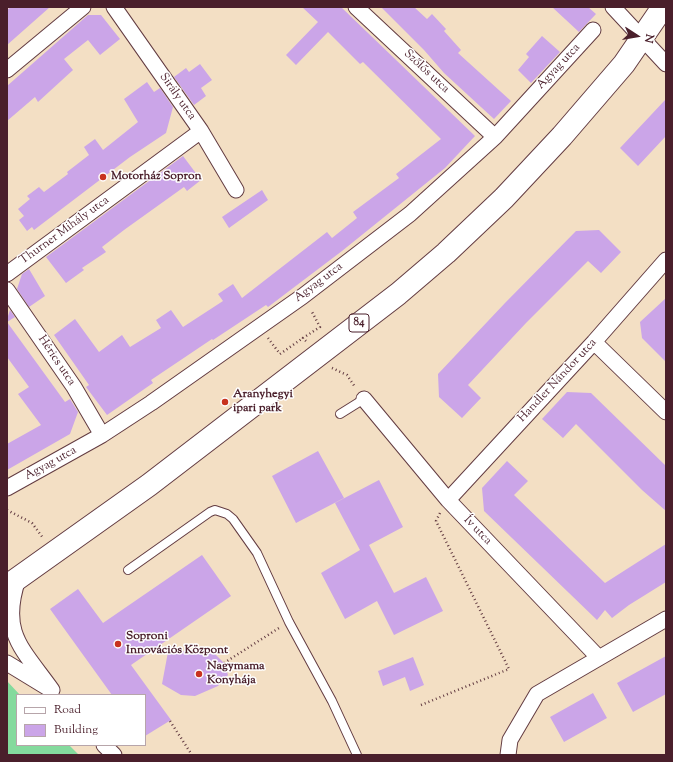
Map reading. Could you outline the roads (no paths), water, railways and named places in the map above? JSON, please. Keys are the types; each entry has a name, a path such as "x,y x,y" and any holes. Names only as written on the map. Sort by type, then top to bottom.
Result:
{"main road":[{"name":"84","path":"12,582 149,485 398,294 446,253 504,198 562,136 624,64 663,7"}],"street":[{"path":"7,70 83,7"},
{"name":"Sirály utca","path":"114,7 201,131 236,190"},
{"name":"Szőlős utca","path":"356,7 495,137"},
{"path":"612,7 666,64"},
{"name":"Agyag utca","path":"7,488 102,435 303,296 410,214 495,137 593,30"},
{"name":"Thurner Mihály utca","path":"7,274 201,131"},
{"name":"Handler Nándor utca","path":"448,500 594,342 666,260"},
{"name":"Hérics utca","path":"7,290 74,387 102,435"},
{"path":"594,342 666,412"},
{"name":"Ív utca","path":"364,399 448,500 598,657"},
{"path":"12,582 12,630 19,645 54,693"},
{"path":"508,755 510,740 537,694 598,657 666,619"},
{"path":"7,640 54,693"},
{"path":"7,663 54,693"},
{"path":"105,746 114,755"}],"lane":[{"path":"340,414 364,399"},
{"path":"128,570 215,510 227,514 233,519 257,553 289,622 332,701 357,755"}],"place":[{"name":"Motorház Sopron","path":"103,177"},
{"name":"Aranyhegyi ipari park","path":"225,402"},
{"name":"Soproni Innovációs Központ","path":"118,644"},
{"name":"Nagymama Konyhája","path":"199,674"}]}
